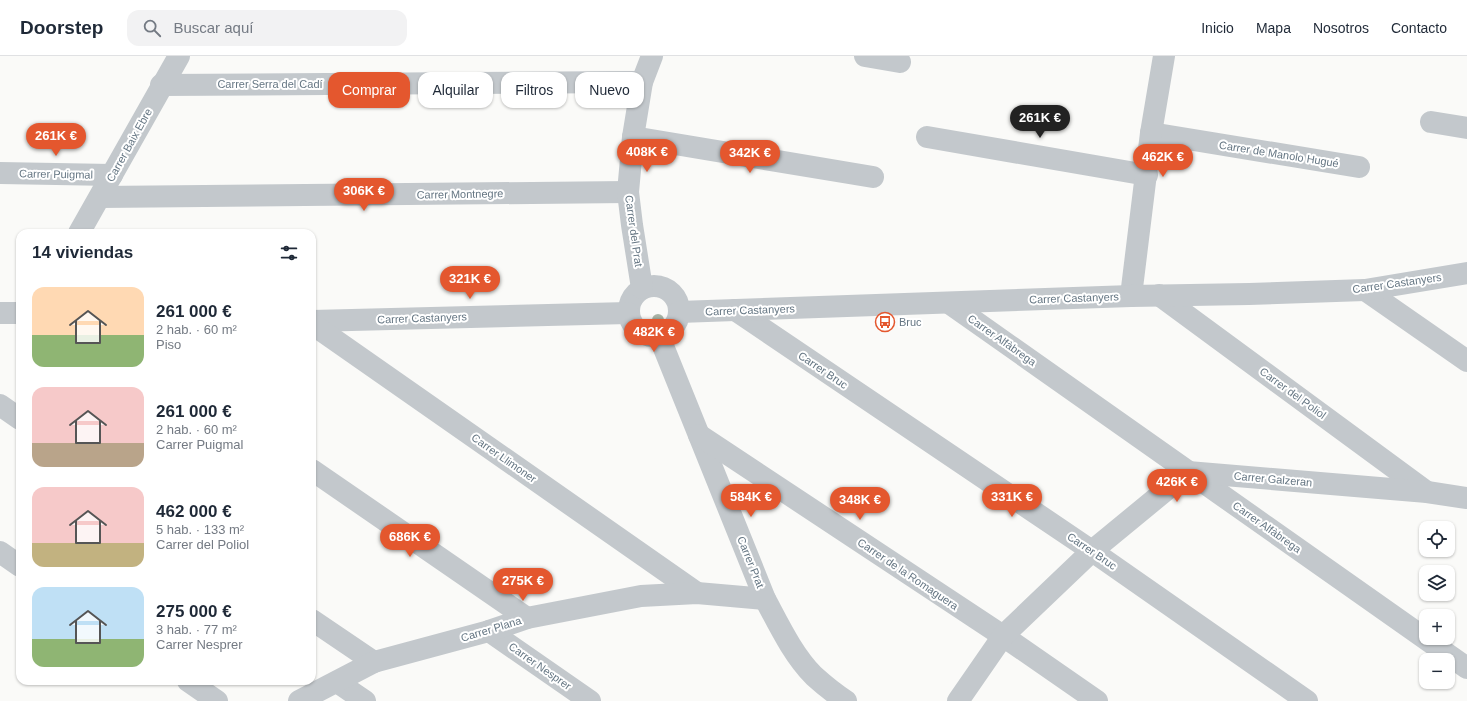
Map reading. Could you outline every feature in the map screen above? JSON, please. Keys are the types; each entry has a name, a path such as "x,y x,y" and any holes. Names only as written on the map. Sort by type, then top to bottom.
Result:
{"street":[{"name":"Carrer Baix Ebre","path":"81,229 161,85 179,56"},
{"name":"Carrer del Prat","path":"644,77 652,56"},
{"path":"865,56 900,62"},
{"path":"1131,296 1151,133 1164,56"},
{"name":"Carrer Serra del Cadí","path":"161,85 575,82"},
{"name":"Carrer del Prat","path":"637,108 632,137 628,192 642,288"},
{"path":"1431,122 1467,128"},
{"name":"Carrer de Manolo Hugué","path":"1151,133 1359,167"},
{"path":"632,137 873,176"},
{"path":"927,137 1146,175"},
{"name":"Carrer Puigmal","path":"0,173 112,175"},
{"name":"Carrer Montnegre","path":"100,197 628,192"},
{"name":"Carrer Castanyers","path":"679,312 1159,295 1365,290 1467,273"},
{"path":"650,286 659,286 674,296 678,304 679,312 674,327 667,333 650,337 642,334 634,328 628,313 632,298 635,294 642,288 650,286"},
{"path":"1365,290 1467,361"},
{"name":"Carrer del Poliol","path":"1159,295 1427,492"},
{"name":"Carrer Alfàbrega","path":"949,303 1467,668"},
{"name":"Carrer Bruc","path":"735,310 1092,551 1307,701"},
{"path":"0,313 16,313"},
{"name":"Carrer Castanyers","path":"316,323 628,313"},
{"name":"Carrer Llimoner","path":"316,326 697,593"},
{"name":"Carrer Prat","path":"659,336 765,599 784,634 801,660 814,676 846,701"},
{"path":"0,405 16,416"},
{"name":"Carrer de la Romaguera","path":"699,435 1003,636 1097,701"},
{"path":"958,701 1003,636 1092,551 1188,472"},
{"name":"Carrer Galzeran","path":"1188,472 1427,492 1467,498"},
{"path":"316,473 528,618"},
{"path":"0,552 16,563"},
{"name":"Carrer Plana","path":"299,701 374,662 489,631 528,618 641,596 697,593 765,599"},
{"path":"316,623 374,662"},
{"name":"Carrer Nesprer","path":"489,631 590,701"},
{"path":"337,682 365,701"},
{"path":"194,685 217,701"}],"place":[{"name":"Bruc","path":"885,322"}]}
